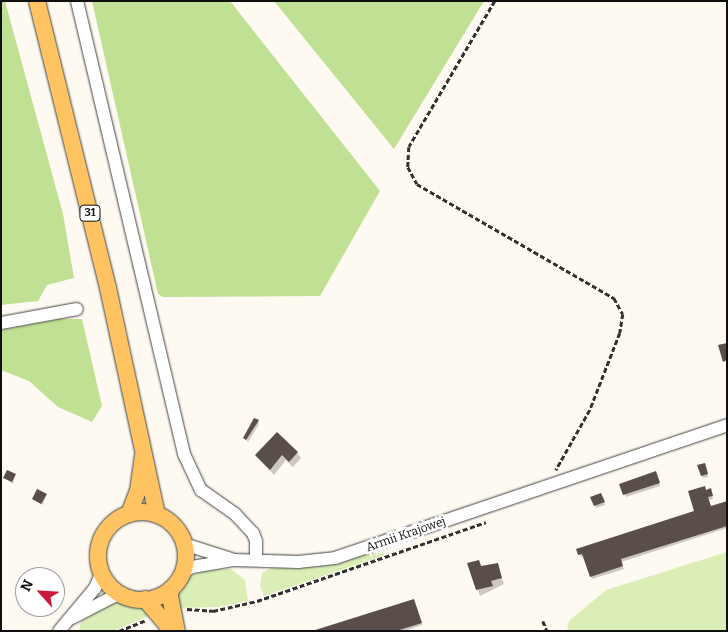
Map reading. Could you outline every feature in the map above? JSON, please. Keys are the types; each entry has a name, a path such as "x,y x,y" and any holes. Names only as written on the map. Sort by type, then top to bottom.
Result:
{"main road":[{"name":"31","path":"37,1 124,358 143,456 151,476 157,515"},
{"name":"31","path":"129,514 138,491 143,456"},
{"path":"171,589 145,599 120,594 102,572 99,551 103,537 111,525 129,514 157,515 174,526 184,544 183,572 171,589 170,596 177,631"},
{"path":"145,599 172,631"}],"street":[{"path":"77,1 184,454 201,490 235,514 253,532 256,541 256,560"},
{"path":"1,324 77,309"},
{"name":"Armii Krajowej","path":"183,572 192,567 234,560 298,562 335,558 727,424"},
{"name":"Armii Krajowej","path":"184,544 234,560"},
{"path":"59,631 72,618 95,588 102,572"},
{"path":"72,618 120,594"}],"path":[{"path":"494,1 409,147 408,167 417,184 614,298 624,314 620,332 590,410 557,465 553,484"},
{"path":"544,621 547,631"}],"green space":[{"path":"1,1 5,1 63,214 74,278 47,285 38,301 1,305"},
{"path":"92,1 230,1 380,191 320,296 163,297 158,294"},
{"path":"274,1 484,1 394,149"},
{"path":"59,319 82,319 102,406 92,422 58,407 29,381 1,370 1,330"},
{"path":"380,549 385,555 264,596 260,586 262,573 271,568 325,566"},
{"path":"727,552 727,631 567,631 569,621 606,590"},
{"path":"231,569 245,580 248,601 218,607 177,608 178,593 190,576 205,570"},
{"path":"111,602 138,605 153,614 113,631 79,631 81,622"}],"building":[{"path":"727,343 727,360 723,362 718,345"},
{"path":"254,418 259,420 246,440 243,438"},
{"path":"277,432 298,452 289,462 282,455 270,470 255,455"},
{"path":"705,463 708,474 701,476 697,465"},
{"path":"7,470 16,474 12,482 3,478"},
{"path":"656,471 660,483 623,495 619,484"},
{"path":"705,486 706,490 711,488 713,496 708,497 711,506 727,501 727,526 621,559 623,566 590,577 582,554 578,555 576,549 694,511 688,491"},
{"path":"37,489 47,494 41,504 32,499"},
{"path":"601,493 605,502 594,506 590,497"},
{"path":"479,560 481,566 498,563 502,578 491,581 493,586 476,590 467,563"},
{"path":"414,599 422,623 396,631 312,631"}]}
